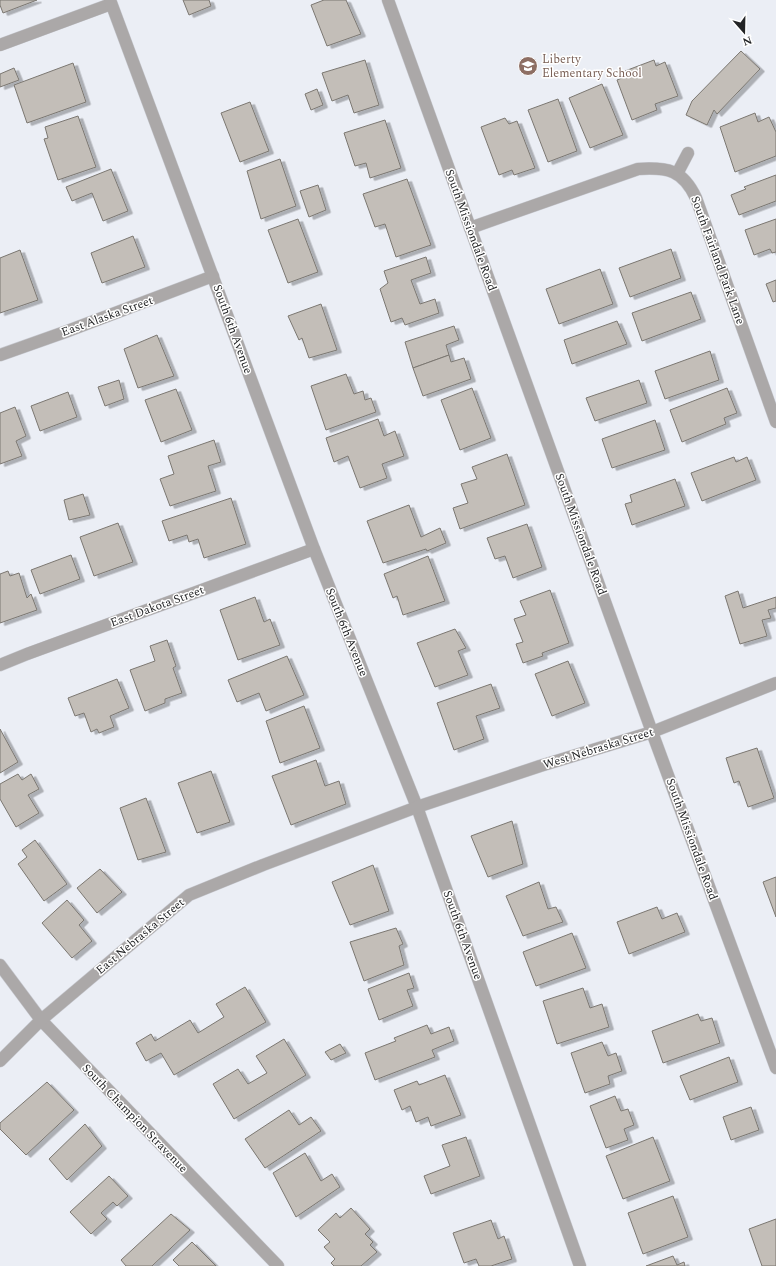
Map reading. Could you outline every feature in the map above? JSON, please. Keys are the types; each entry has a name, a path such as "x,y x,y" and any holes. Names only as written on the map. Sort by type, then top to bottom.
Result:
{"street":[{"name":"South Missiondale Road","path":"388,0 652,732 776,1068"},
{"path":"0,45 111,2"},
{"name":"South 6th Avenue","path":"111,2 314,548 417,807 580,1266"},
{"path":"677,174 688,153"},
{"name":"South Fairland Park Lane","path":"470,228 638,169 653,168 670,171 677,174 691,187 696,198 776,422"},
{"name":"East Alaska Street","path":"0,355 213,276"},
{"name":"East Dakota Street","path":"0,665 314,548"},
{"name":"West Nebraska Street","path":"417,807 540,766 652,732 776,683"},
{"name":"East Nebraska Street","path":"0,1061 41,1020 189,895 263,865 417,807"},
{"name":"South Champion Stravenue","path":"0,965 41,1020 278,1266"}],"building":[{"path":"0,0 37,0 3,13"},
{"path":"183,0 209,0 211,6 189,15"},
{"path":"324,0 346,0 361,34 327,46 311,5"},
{"path":"741,51 760,69 717,114 714,110 707,125 686,115 692,101"},
{"path":"365,60 379,105 354,113 348,95 332,101 322,73"},
{"path":"654,60 656,66 665,62 678,96 655,104 657,110 632,120 617,80 627,76 625,71"},
{"path":"73,63 86,102 27,123 14,85"},
{"path":"14,68 19,80 0,87 0,74"},
{"path":"602,84 623,135 590,148 569,98"},
{"path":"317,89 323,105 311,110 305,94"},
{"path":"558,99 577,151 548,162 528,110"},
{"path":"250,102 269,151 240,162 221,113"},
{"path":"755,113 758,122 769,117 776,132 776,156 735,172 720,127"},
{"path":"78,116 96,167 58,180 44,139 48,138 45,127"},
{"path":"505,118 509,124 517,121 535,168 514,175 512,170 499,175 481,127"},
{"path":"385,120 401,168 370,178 366,163 355,166 344,133"},
{"path":"280,159 296,206 261,219 247,171"},
{"path":"111,169 128,211 103,221 92,193 72,201 66,187"},
{"path":"776,175 776,201 739,215 731,195 746,189 744,187"},
{"path":"407,179 431,245 396,257 385,224 375,227 363,194"},
{"path":"318,185 326,210 309,217 300,191"},
{"path":"298,219 318,272 288,283 268,230"},
{"path":"776,219 776,252 772,253 770,249 754,255 745,230"},
{"path":"133,236 145,267 102,283 91,253"},
{"path":"671,249 681,278 630,297 619,268"},
{"path":"20,250 38,300 0,313 0,258"},
{"path":"426,257 431,273 411,280 420,304 435,299 439,313 405,325 402,318 391,322 380,289 388,283 384,271"},
{"path":"600,269 613,304 559,324 546,289"},
{"path":"776,280 776,301 773,302 766,284"},
{"path":"691,292 701,319 642,341 632,313"},
{"path":"321,304 337,350 309,358 302,338 299,340 288,316"},
{"path":"617,321 627,344 572,364 564,340"},
{"path":"454,326 459,340 446,345 449,355 413,368 405,342"},
{"path":"157,335 174,376 138,388 124,349"},
{"path":"710,351 719,380 665,399 655,371"},
{"path":"449,355 451,362 464,358 471,379 423,396 413,368"},
{"path":"346,374 354,394 363,391 365,400 371,398 376,412 326,430 311,386"},
{"path":"119,380 124,399 105,406 98,387"},
{"path":"639,380 647,403 595,421 586,398"},
{"path":"472,388 491,438 460,450 441,400"},
{"path":"727,388 737,413 724,418 726,424 682,442 670,410"},
{"path":"176,389 192,430 161,442 145,400"},
{"path":"68,392 77,417 40,431 31,406"},
{"path":"15,407 26,436 16,441 22,456 0,464 0,413"},
{"path":"378,419 384,436 395,431 404,456 382,464 387,478 360,488 348,456 334,462 326,438"},
{"path":"655,420 665,450 612,468 602,439"},
{"path":"214,440 221,462 208,466 216,491 170,506 160,479 174,474 168,456"},
{"path":"507,454 525,505 460,529 453,508 468,503 461,484 477,479 472,467"},
{"path":"734,457 736,462 747,457 756,480 702,501 691,473"},
{"path":"675,479 685,506 632,525 625,504 632,502 630,495"},
{"path":"83,494 90,515 69,520 64,500"},
{"path":"231,498 246,544 204,558 198,539 189,542 187,535 169,541 162,521"},
{"path":"409,505 421,537 440,528 446,543 427,551 426,549 383,563 367,521"},
{"path":"118,523 133,562 94,576 80,537"},
{"path":"527,524 542,567 513,578 505,556 495,559 487,538"},
{"path":"71,555 80,579 40,594 31,570"},
{"path":"428,556 445,601 403,615 397,596 393,598 384,574"},
{"path":"8,571 10,576 19,573 27,598 31,594 37,610 0,623 0,574"},
{"path":"550,590 569,643 542,653 543,656 523,663 516,644 523,642 514,619 526,615 520,601"},
{"path":"738,591 743,608 776,597 776,608 768,610 771,618 762,620 767,636 740,644 725,596"},
{"path":"255,597 264,622 270,619 280,645 238,660 220,610"},
{"path":"455,629 466,648 458,651 468,675 435,687 417,643"},
{"path":"167,640 176,666 173,668 182,693 165,699 165,703 145,711 130,670 155,661 150,646"},
{"path":"287,656 304,695 266,711 259,693 237,702 228,680"},
{"path":"568,661 585,703 552,716 535,674"},
{"path":"117,679 129,708 110,716 114,727 99,733 97,729 91,732 84,713 75,716 68,698"},
{"path":"491,684 500,708 476,716 484,739 454,750 437,703"},
{"path":"304,706 320,748 280,763 266,721"},
{"path":"0,729 18,762 0,773"},
{"path":"757,748 774,798 748,807 739,781 734,783 726,758"},
{"path":"316,760 325,786 339,781 346,804 291,825 272,776"},
{"path":"211,771 230,822 197,833 178,783"},
{"path":"18,774 22,780 31,774 39,789 28,795 39,813 16,827 0,799 0,784"},
{"path":"146,798 166,852 138,860 120,808"},
{"path":"512,821 523,864 488,877 471,836"},
{"path":"35,840 67,884 44,901 18,864 27,857 22,850"},
{"path":"373,865 389,911 350,925 332,882"},
{"path":"100,869 122,892 97,913 77,888"},
{"path":"776,877 776,917 763,882"},
{"path":"539,882 548,909 556,907 563,922 523,936 506,896"},
{"path":"67,900 84,920 79,925 92,941 72,958 42,923"},
{"path":"657,907 662,919 677,913 685,932 629,954 617,922"},
{"path":"396,928 403,944 399,946 404,965 364,981 350,942"},
{"path":"572,933 586,968 536,986 523,952"},
{"path":"409,973 414,988 407,990 413,1006 379,1020 368,989"},
{"path":"245,987 266,1022 174,1075 161,1053 146,1061 136,1043 151,1034 155,1041 190,1020 198,1033 224,1017 216,1004"},
{"path":"583,988 590,1008 602,1004 609,1027 557,1044 543,1001"},
{"path":"698,1014 701,1021 712,1018 720,1043 663,1063 652,1031"},
{"path":"427,1025 431,1034 449,1027 454,1041 432,1050 435,1057 375,1080 365,1053 396,1041 394,1038"},
{"path":"284,1039 306,1075 234,1119 213,1084 238,1069 248,1084 267,1073 256,1056"},
{"path":"602,1042 608,1056 616,1053 622,1071 608,1076 610,1084 585,1093 571,1053"},
{"path":"340,1044 346,1053 331,1060 325,1052"},
{"path":"729,1057 738,1082 690,1100 680,1076"},
{"path":"445,1075 461,1115 431,1126 428,1117 416,1122 410,1106 402,1110 394,1090 417,1081 419,1085"},
{"path":"47,1082 74,1110 26,1155 0,1129 0,1123"},
{"path":"615,1096 621,1111 628,1109 634,1125 624,1129 628,1140 606,1148 590,1106"},
{"path":"751,1107 759,1130 731,1140 723,1117"},
{"path":"289,1110 299,1125 311,1117 321,1131 265,1168 245,1139"},
{"path":"85,1124 102,1146 67,1180 49,1159"},
{"path":"466,1137 480,1176 431,1194 424,1176 450,1166 442,1145"},
{"path":"653,1137 670,1181 623,1199 606,1156"},
{"path":"305,1153 321,1181 332,1174 340,1187 296,1217 273,1173"},
{"path":"109,1176 128,1196 117,1206 113,1202 101,1213 107,1219 91,1234 70,1212"},
{"path":"673,1196 688,1237 643,1254 628,1213"},
{"path":"351,1208 370,1229 365,1234 373,1242 370,1245 377,1252 361,1266 334,1266 331,1263 335,1259 324,1247 330,1242 318,1230 336,1213 340,1218"},
{"path":"171,1214 190,1230 152,1266 126,1266 121,1260"},
{"path":"776,1219 776,1266 762,1266 749,1229"},
{"path":"491,1220 498,1239 504,1236 512,1259 491,1266 479,1266 476,1259 464,1263 453,1233"},
{"path":"192,1242 216,1266 179,1266 173,1260"},
{"path":"673,1256 677,1265 684,1262 685,1266 646,1266"}],"place":[{"name":"Liberty Elementary School","path":"528,66"}]}
